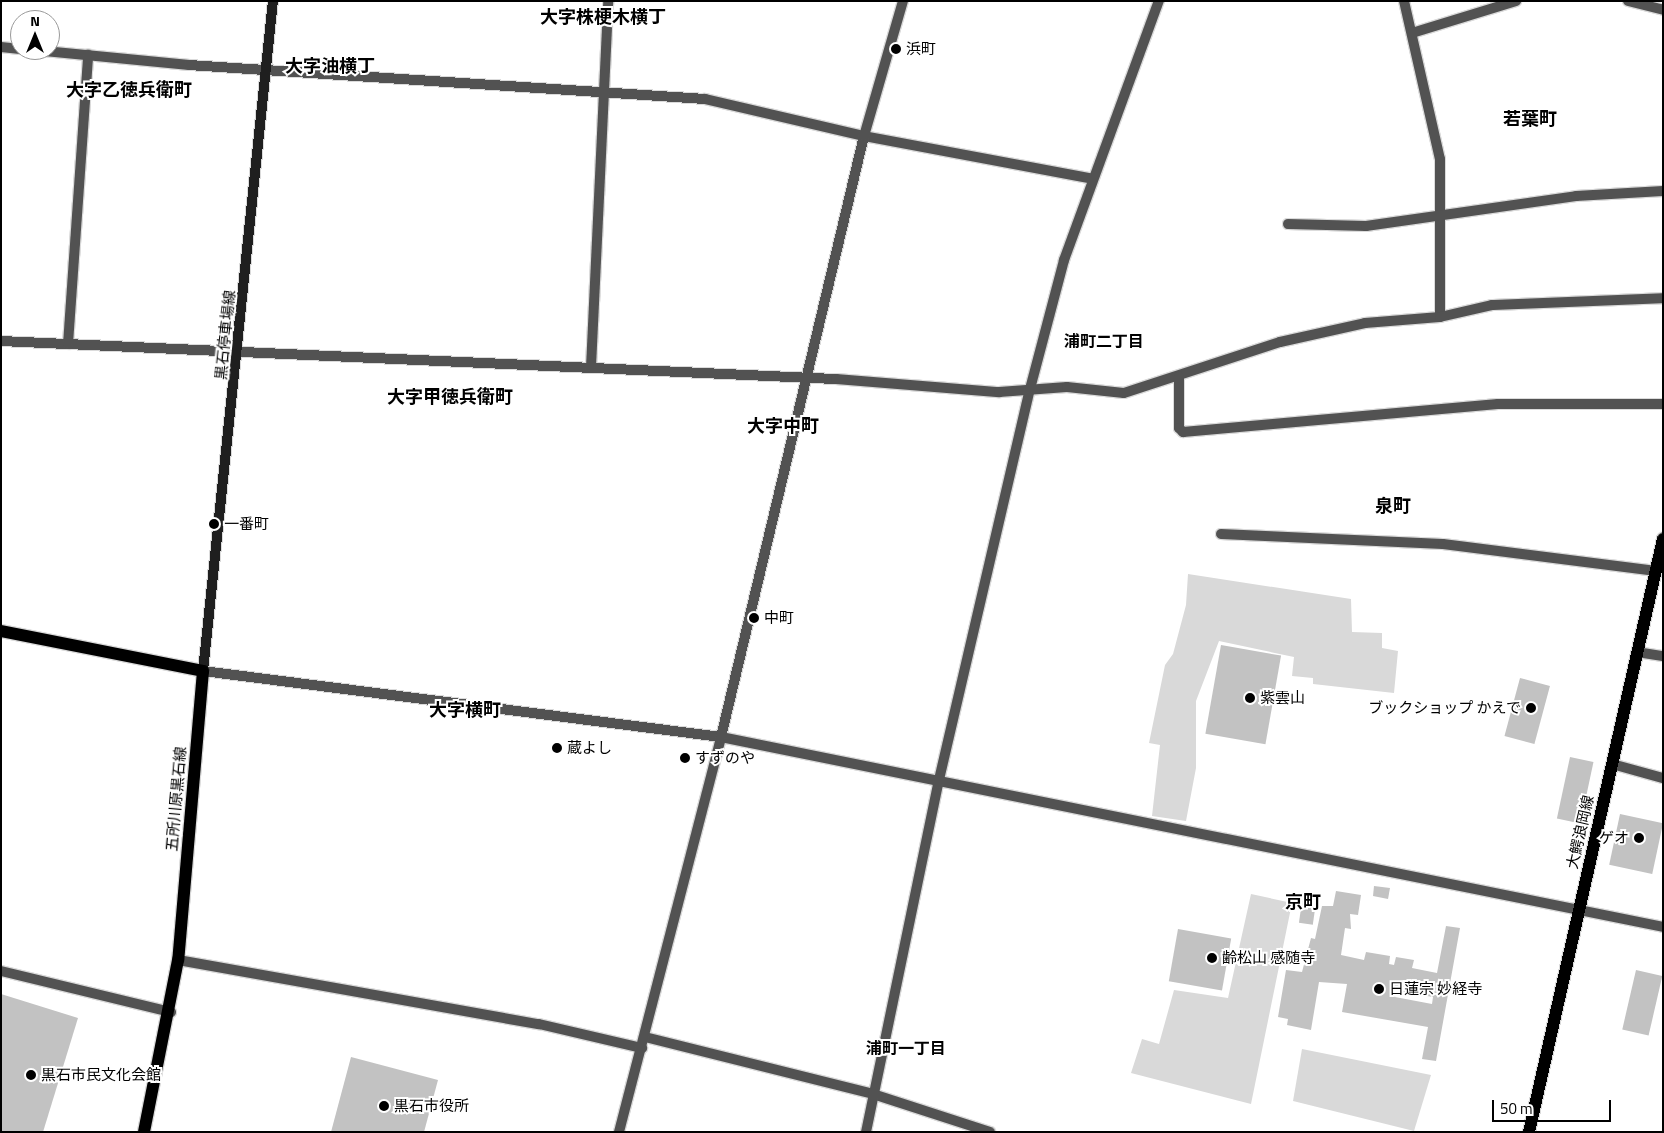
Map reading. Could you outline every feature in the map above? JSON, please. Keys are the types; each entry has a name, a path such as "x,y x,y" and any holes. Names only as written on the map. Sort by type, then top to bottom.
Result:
{"main road":[{"name":"黒石停車場線","path":"203,671 238,352 273,1"},
{"name":"大鰐浪岡線","path":"1529,1132 1663,539"},
{"path":"1,632 203,671"},
{"name":"五所川原黒石線","path":"144,1132 171,1012 178,960 203,671"}],"street":[{"path":"591,367 608,1"},
{"path":"619,1132 721,738 864,136 903,1"},
{"path":"866,1132 938,784 1030,389 1064,260 1159,1"},
{"path":"1404,1 1440,159 1440,317"},
{"path":"1412,33 1516,1"},
{"path":"1628,1 1662,7"},
{"path":"60,52 265,70 603,90 705,99 864,136 1093,179"},
{"path":"68,344 88,55"},
{"path":"1288,224 1366,226 1576,196 1663,192"},
{"path":"1,341 591,367 999,392 1067,386 1124,393 1298,337 1365,323 1440,317 1492,305 1663,298"},
{"path":"1179,376 1179,428 1183,432 1498,404 1663,404"},
{"path":"1221,534 1443,544 1656,571"},
{"path":"1637,652 1663,656"},
{"path":"203,671 721,738 938,784 1580,908 1663,927"},
{"path":"1612,764 1663,778"},
{"path":"178,960 539,1024 642,1048"},
{"path":"1,971 171,1012"},
{"path":"645,1037 873,1094 990,1132"}],"shaded area":[{"path":"1188,574 1351,599 1352,632 1382,633 1382,648 1398,651 1394,693 1313,684 1313,678 1292,676 1294,657 1219,641 1196,701 1196,768 1186,821 1152,816 1160,745 1149,743 1165,665 1173,654 1186,605"},
{"path":"1251,894 1292,903 1251,1104 1131,1073 1142,1039 1159,1044 1174,990 1228,998"},
{"path":"1302,1049 1431,1075 1414,1131 1293,1101"}],"building":[{"path":"1221,645 1281,656 1265,744 1205,734"},
{"path":"1520,678 1550,686 1534,744 1504,736"},
{"path":"1570,757 1593,762 1580,824 1557,819"},
{"name":"ゲオ","path":"1620,814 1663,823 1652,874 1609,865"},
{"path":"1374,886 1390,888 1388,899 1373,896"},
{"path":"1336,891 1361,895 1358,915 1350,914 1351,929 1345,928 1341,955 1364,960 1366,952 1390,956 1389,964 1394,965 1396,957 1414,960 1412,968 1437,973 1446,926 1460,928 1436,1061 1422,1059 1428,1027 1342,1012 1347,984 1319,982 1311,1030 1287,1025 1288,1019 1278,1017 1286,970 1302,972 1311,938 1315,939 1322,906 1333,906","holes":["1396,991 1433,997 1432,1004 1395,997"]},
{"path":"1302,901 1316,903 1313,925 1299,923"},
{"path":"1178,929 1231,938 1222,991 1169,981"},
{"path":"1636,970 1662,976 1649,1036 1622,1029"},
{"name":"黒石市民文化会館","path":"1,994 78,1018 43,1132 1,1132"},
{"name":"黒石市役所","path":"351,1057 438,1080 424,1132 331,1132"}],"place":[{"name":"浜町","path":"896,49"},
{"name":"一番町","path":"214,524"},
{"name":"中町","path":"754,618"},
{"name":"紫雲山","path":"1250,698"},
{"name":"ブックショップ かえで","path":"1531,708"},
{"name":"蔵よし","path":"557,748"},
{"name":"すずのや","path":"685,758"},
{"name":"ゲオ","path":"1639,838"},
{"name":"齢松山 感随寺","path":"1212,958"},
{"name":"日蓮宗 妙経寺","path":"1379,989"},
{"name":"黒石市民文化会館","path":"31,1075"},
{"name":"黒石市役所","path":"384,1106"}],"district":[{"name":"大字株梗木横丁","path":"603,17"},
{"name":"大字油横丁","path":"330,66"},
{"name":"大字乙徳兵衛町","path":"129,90"},
{"name":"若葉町","path":"1530,119"},
{"name":"浦町二丁目","path":"1104,341"},
{"name":"大字甲徳兵衛町","path":"450,397"},
{"name":"大字中町","path":"783,426"},
{"name":"泉町","path":"1393,506"},
{"name":"大字横町","path":"465,710"},
{"name":"京町","path":"1303,902"},
{"name":"浦町一丁目","path":"906,1048"}]}
